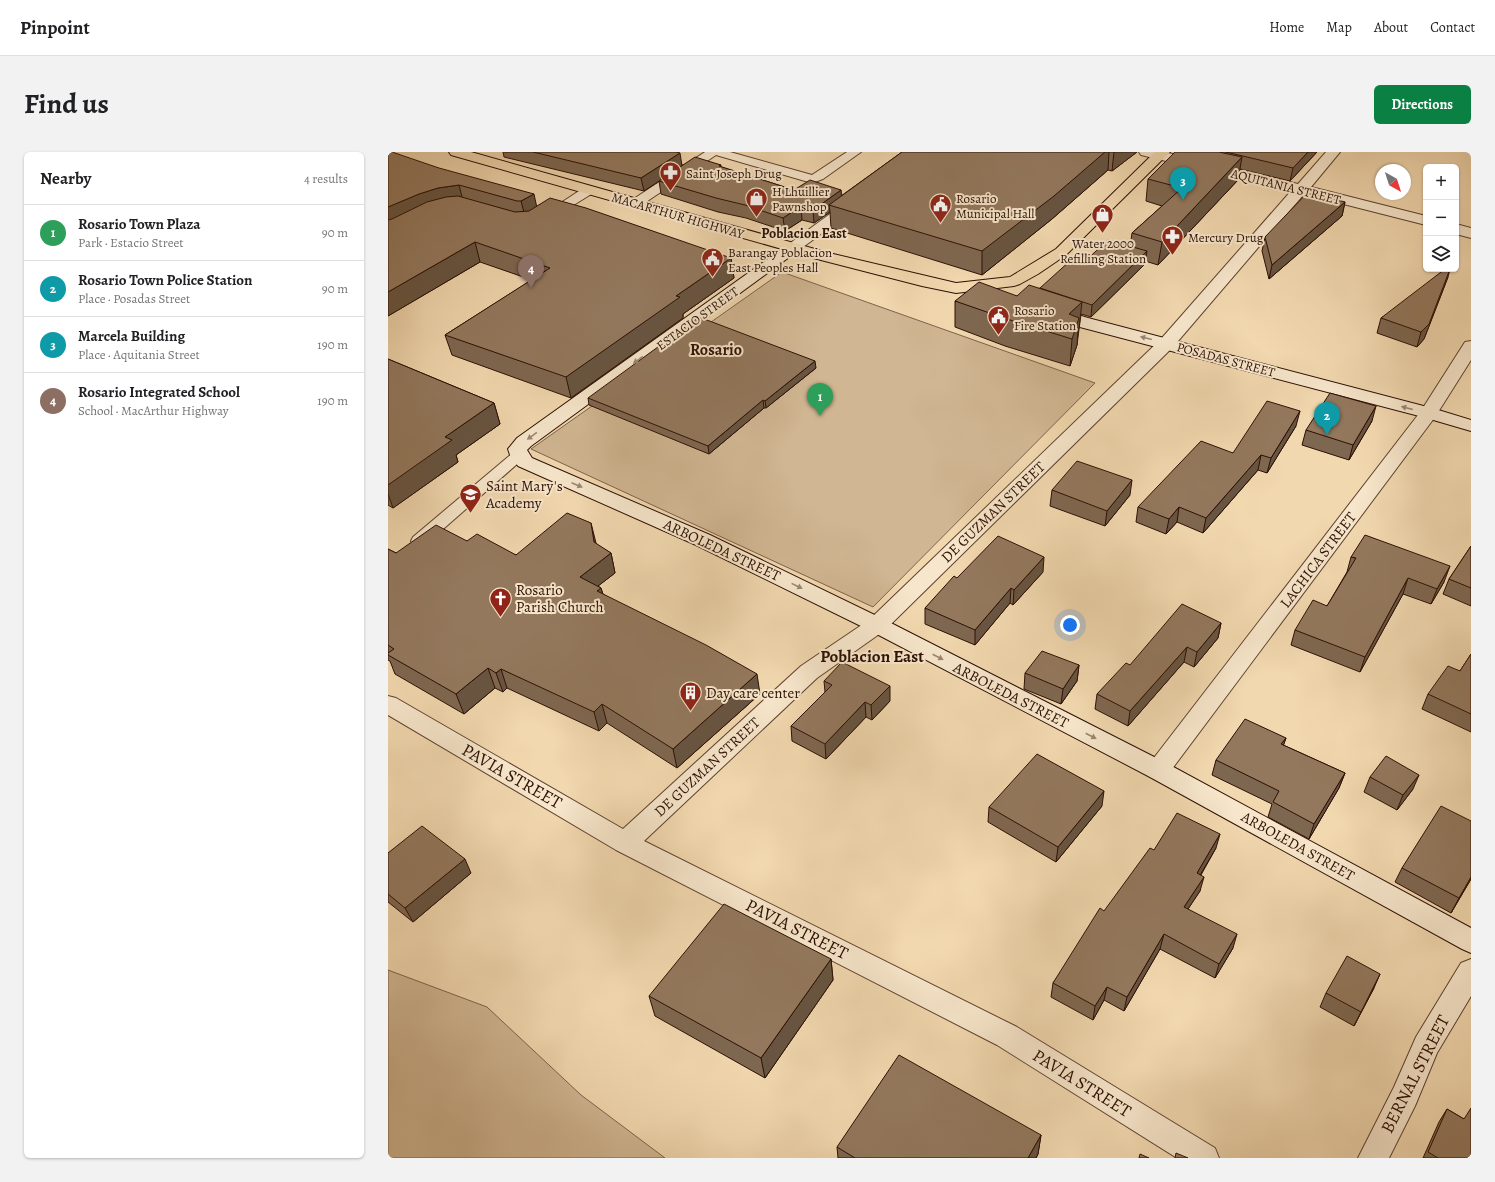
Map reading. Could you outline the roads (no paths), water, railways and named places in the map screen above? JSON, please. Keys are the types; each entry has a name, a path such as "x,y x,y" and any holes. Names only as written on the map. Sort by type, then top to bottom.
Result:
{"highway":[{"name":"MACARTHUR HIGHWAY","path":"456,152 822,256 928,283 956,288 983,286 1014,281 1032,271 1060,252 1156,153"}],"street":[{"name":"DE GUZMAN STREET","path":"626,843 809,672 877,625 1167,343 1333,152"},
{"name":"AQUITANIA STREET","path":"1156,153 1423,220"},
{"name":"ESTACIO STREET","path":"519,455 517,449 524,442 865,195"},
{"path":"1459,230 1471,233"},
{"path":"983,286 1010,297"},
{"name":"POSADAS STREET","path":"1038,308 1082,322 1167,343 1471,426"},
{"name":"LACHICA STREET","path":"1158,770 1429,414 1471,346"},
{"name":"ARBOLEDA STREET","path":"519,455 525,462 703,540 877,625 1158,770 1471,941"},
{"name":"PAVIA STREET","path":"388,704 626,843 1007,1036 1204,1158"},
{"name":"BERNAL STREET","path":"1373,1158 1405,1096 1426,1046 1471,971"}],"lane":[{"path":"636,203 713,152"},
{"path":"718,152 812,179 819,177 855,152"},
{"path":"539,221 589,190"},
{"path":"407,551 519,455"}],"place":[{"name":"Saint Joseph Drug","path":"671,192"},
{"name":"Marcela Building","path":"1183,200"},
{"name":"H Lhuillier Pawnshop","path":"756,218"},
{"name":"Rosario Municipal Hall","path":"941,224"},
{"name":"Water 2000 Refilling Station","path":"1103,234"},
{"name":"Mercury Drug","path":"1172,256"},
{"name":"Barangay Poblacion East Peoples Hall","path":"713,278"},
{"name":"Rosario Integrated School","path":"531,288"},
{"name":"Rosario Fire Station","path":"998,336"},
{"name":"Rosario Town Plaza","path":"820,416"},
{"name":"Rosario Town Police Station","path":"1327,435"},
{"name":"Saint Mary's Academy","path":"470,514"},
{"name":"Rosario Parish Church","path":"500,618"},
{"name":"Day care center","path":"691,712"}],"district":[{"name":"Poblacion East","path":"804,233"},
{"name":"Rosario","path":"716,349"},
{"name":"Poblacion East","path":"872,656"}]}
